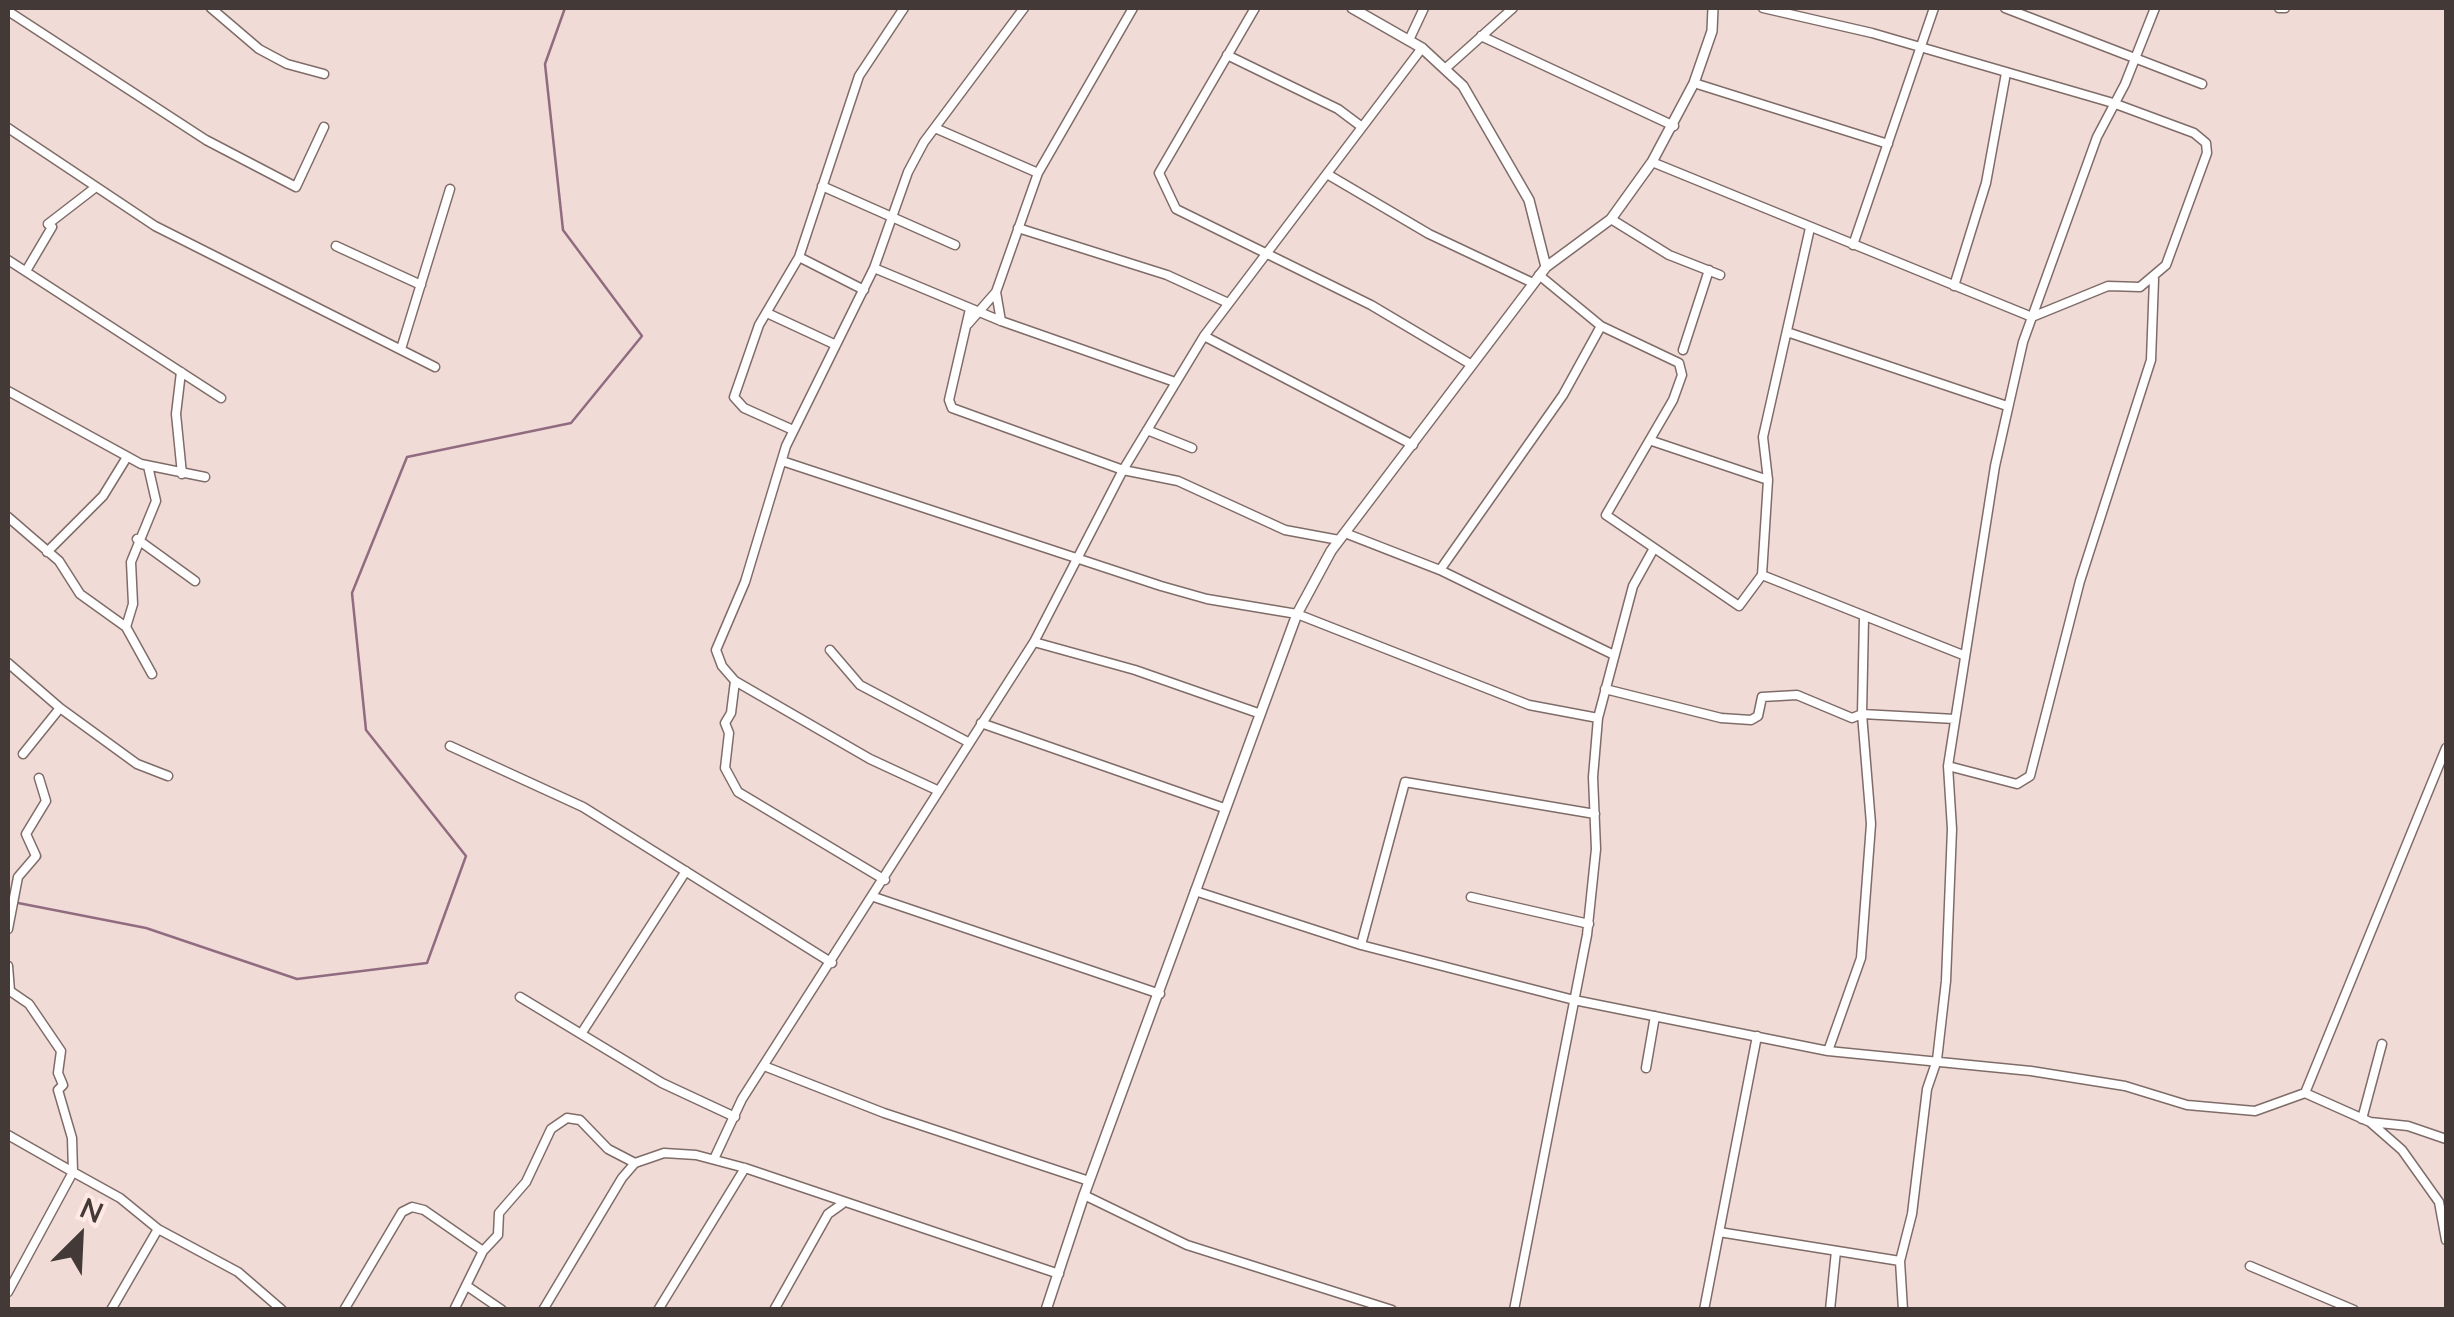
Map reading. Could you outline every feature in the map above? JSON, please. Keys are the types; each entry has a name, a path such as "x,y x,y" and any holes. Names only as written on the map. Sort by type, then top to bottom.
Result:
{"street":[{"path":"211,8 259,50 286,64 324,74"},
{"path":"793,430 744,408 734,397 748,351 800,257 859,76 904,8"},
{"path":"938,791 870,759 735,681 722,666 716,650 745,582 793,430 874,268 908,172 1024,8"},
{"path":"967,324 982,312 996,292 1038,173 1133,8"},
{"path":"1255,8 1159,173 1176,208 1371,305 1472,364"},
{"path":"1352,8 1422,48 1446,68 1496,138 1529,200 1539,275"},
{"path":"1409,40 1424,8"},
{"path":"1446,68 1513,8"},
{"path":"1046,1310 1088,1181 1297,614 1342,536 1414,446 1539,275 1611,219 1652,162 1694,83 1712,31 1713,8"},
{"path":"1652,162 2032,317 2108,286 2140,286 2154,279 2166,265 2207,153 2206,144 2194,133 2113,103 1762,8"},
{"path":"1853,245 1934,8"},
{"path":"2004,8 2202,84"},
{"path":"1903,1310 1900,1261 1912,1214 1927,1089 1937,1060 1952,829 1948,766 2007,406 2032,317 2113,103 2154,8"},
{"path":"8,10 206,140 296,187 324,127"},
{"path":"1481,36 1674,126"},
{"path":"714,1159 764,1066 1034,642 1124,470 1204,336 1422,48"},
{"path":"1227,54 1338,109 1362,126"},
{"path":"1954,286 1986,183 2006,73"},
{"path":"1694,83 1888,144"},
{"path":"8,128 155,226 435,366"},
{"path":"936,128 1038,173"},
{"path":"1326,174 1429,234 1539,275 1601,326 1679,363 1682,368 1652,441 1606,515 1736,606 1762,575 1768,480 1763,437 1810,228"},
{"path":"822,186 955,245"},
{"path":"26,272 52,228 48,224 96,187"},
{"path":"401,349 450,188"},
{"path":"1611,219 1669,254 1720,274"},
{"path":"1018,228 1167,275 1226,302"},
{"path":"336,246 420,285"},
{"path":"800,257 864,290"},
{"path":"8,260 222,398"},
{"path":"874,268 1001,321 1175,382"},
{"path":"1683,350 1709,270"},
{"path":"1948,766 2016,784 2030,776 2080,582 2151,360 2154,279"},
{"path":"996,292 1001,321"},
{"path":"970,308 949,400 952,408 1124,470 1178,481 1285,530 1342,536 1440,570 1614,655"},
{"path":"767,313 836,346"},
{"path":"1440,570 1563,396 1601,326"},
{"path":"1787,332 2007,406"},
{"path":"1204,336 1414,446"},
{"path":"181,372 176,414 182,474"},
{"path":"8,392 127,457 148,466 205,477"},
{"path":"1147,430 1192,448"},
{"path":"1652,441 1768,480"},
{"path":"47,552 103,496 127,457"},
{"path":"782,461 1207,599 1297,614 1529,705 1598,718"},
{"path":"126,627 134,604 131,562 137,539 156,501 148,466"},
{"path":"8,516 47,552 80,594 126,627 152,674"},
{"path":"137,539 195,581"},
{"path":"1514,1310 1588,924 1596,849 1598,718 1633,586 1653,550"},
{"path":"1762,575 1964,655"},
{"path":"1828,1052 1861,958 1872,824 1862,714 1864,618"},
{"path":"1034,642 1135,670 1258,714"},
{"path":"830,650 860,685 968,742"},
{"path":"8,663 60,708 138,764 168,776"},
{"path":"735,681 732,713 725,723 729,732 725,768 738,792 885,880"},
{"path":"1605,689 1721,718 1751,720 1758,716 1762,696 1792,695 1838,715 1954,719"},
{"path":"23,754 60,708"},
{"path":"981,723 1224,808"},
{"path":"450,746 584,807 832,963"},
{"path":"2305,1093 2446,748"},
{"path":"8,930 18,876 36,856 26,834 46,800 39,778"},
{"path":"1361,945 1406,782 1594,814"},
{"path":"581,1034 686,871"},
{"path":"1195,891 1361,945 1574,1000 1828,1052 1937,1060 2124,1086 2187,1106 2255,1111 2305,1093 2366,1121 2402,1150 2440,1202 2446,1240"},
{"path":"1472,896 1588,924"},
{"path":"874,897 1160,994"},
{"path":"8,966 10,991 30,1004 61,1051 58,1072 63,1085 58,1090 72,1138 74,1172 8,1292"},
{"path":"520,997 662,1083 735,1116"},
{"path":"1646,1068 1654,1016"},
{"path":"1704,1310 1757,1036"},
{"path":"2366,1121 2382,1044"},
{"path":"764,1066 884,1114 1088,1181"},
{"path":"454,1310 482,1251 498,1235 498,1213 526,1182 540,1145 567,1118 580,1120 608,1150 635,1163"},
{"path":"2366,1121 2408,1126 2446,1139"},
{"path":"8,1135 120,1198 158,1229 238,1272 282,1310"},
{"path":"543,1310 635,1163 664,1153 714,1159 745,1168 828,1200 1059,1274"},
{"path":"658,1310 745,1168"},
{"path":"1084,1194 1187,1244 1392,1310"},
{"path":"828,1200 828,1214"},
{"path":"774,1310 828,1214 842,1204"},
{"path":"344,1310 402,1212 412,1207 424,1210 482,1251"},
{"path":"111,1310 158,1229"},
{"path":"1719,1232 1900,1261"},
{"path":"1830,1310 1836,1251"},
{"path":"2250,1266 2354,1310"},
{"path":"467,1286 502,1310"}],"waterway":[{"path":"8,901 146,928 297,979 427,963 466,856 366,730 352,593 407,457 571,423 642,336 563,230 545,64 565,8"}]}
